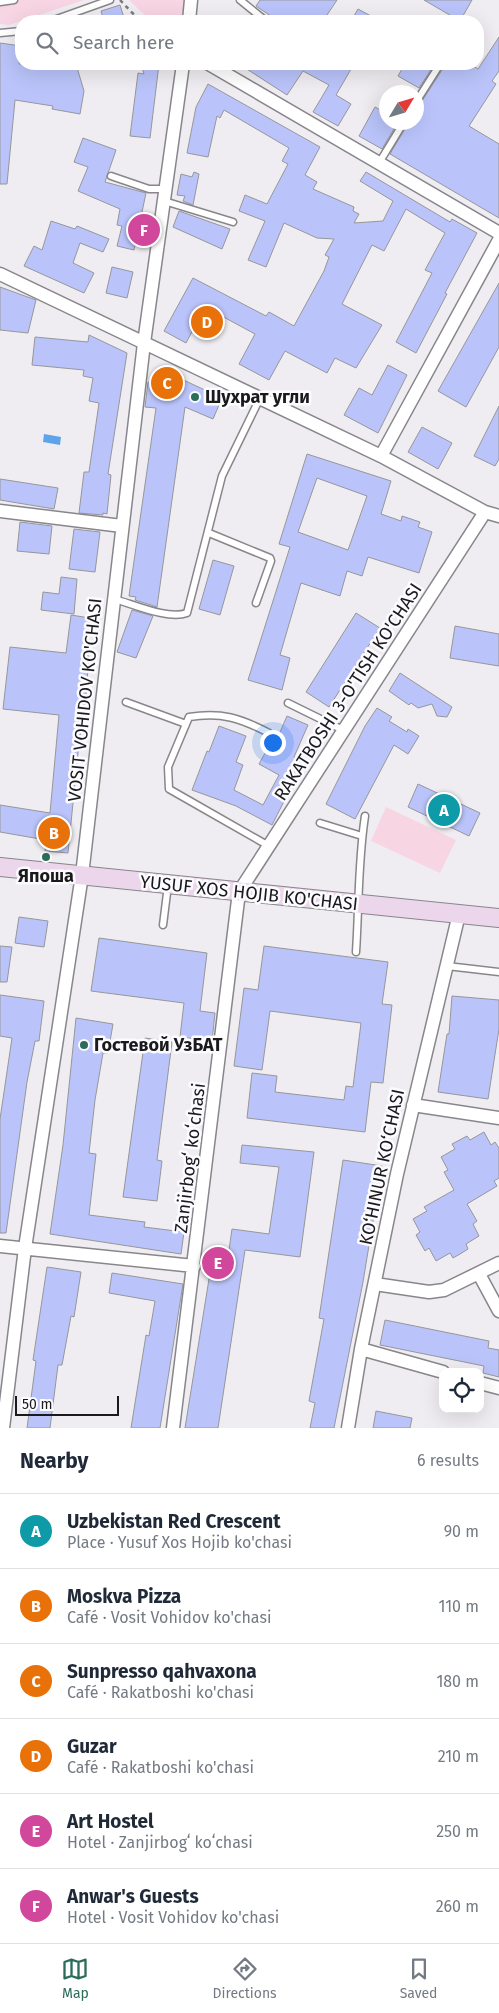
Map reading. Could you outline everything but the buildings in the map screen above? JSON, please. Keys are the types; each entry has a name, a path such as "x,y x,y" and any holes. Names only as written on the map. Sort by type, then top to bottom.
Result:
{"main road":[{"name":"YUSUF XOS HOJIB KO'CHASI","path":"0,867 499,918"}],"street":[{"path":"190,15 191,0"},
{"name":"VOSIT VOHIDOV KO'CHASI","path":"3,1428 25,1248 82,875 144,343 182,70"},
{"path":"219,70 499,233"},
{"path":"381,456 499,240"},
{"path":"0,274 381,456 485,512 499,516"},
{"path":"0,511 122,526"},
{"name":"RAKATBOSHI 3-O'TISH KO'CHASI","path":"239,892 485,512"},
{"name":"Zanjirbogʻ koʻchasi","path":"173,1428 239,892"},
{"name":"KO‘HINUR KO‘CHASI","path":"348,1428 361,1349 413,1104 459,914"},
{"path":"413,1104 499,1118"},
{"path":"485,1116 499,1112"},
{"path":"0,1246 194,1266"},
{"path":"375,1284 429,1292 444,1290 499,1263"},
{"path":"478,1274 499,1310"},
{"path":"361,1349 439,1371"},
{"path":"484,1384 499,1388"}],"lane":[{"path":"0,2 14,0"},
{"path":"69,15 110,0"},
{"path":"240,0 259,15"},
{"path":"0,33 15,32"},
{"path":"424,89 436,70"},
{"path":"379,163 399,130"},
{"path":"111,176 233,222"},
{"path":"114,599 179,616 187,612 209,533 222,476 260,398"},
{"path":"209,533 270,558 271,561 256,603"},
{"path":"126,702 186,724"},
{"path":"288,703 345,731"},
{"path":"269,733 240,718 210,714 189,717 168,767 169,790 269,846"},
{"path":"356,952 360,904 358,870 365,816"},
{"path":"320,823 362,836"},
{"path":"162,925 168,884"},
{"path":"447,966 499,972"}],"path":[{"path":"120,0 134,15"}],"shaded area":[{"path":"0,0 84,0 39,15 15,15 15,23 9,25 0,24"},
{"path":"129,0 185,0 184,15 145,15"},
{"path":"386,807 456,840 440,873 371,841"}],"water":[{"path":"44,434 61,437 60,445 43,442"}],"place":[{"name":"Anwar's Guests","path":"144,230"},
{"name":"Guzar","path":"207,322"},
{"name":"Sunpresso qahvaxona","path":"167,383"},
{"name":"Шухрат угли","path":"195,397"},
{"name":"Uzbekistan Red Crescent","path":"444,810"},
{"name":"Moskva Pizza","path":"54,833"},
{"name":"Япоша","path":"46,857"},
{"name":"Гостевой УзБАТ","path":"84,1045"},
{"name":"Art Hostel","path":"218,1263"}]}
